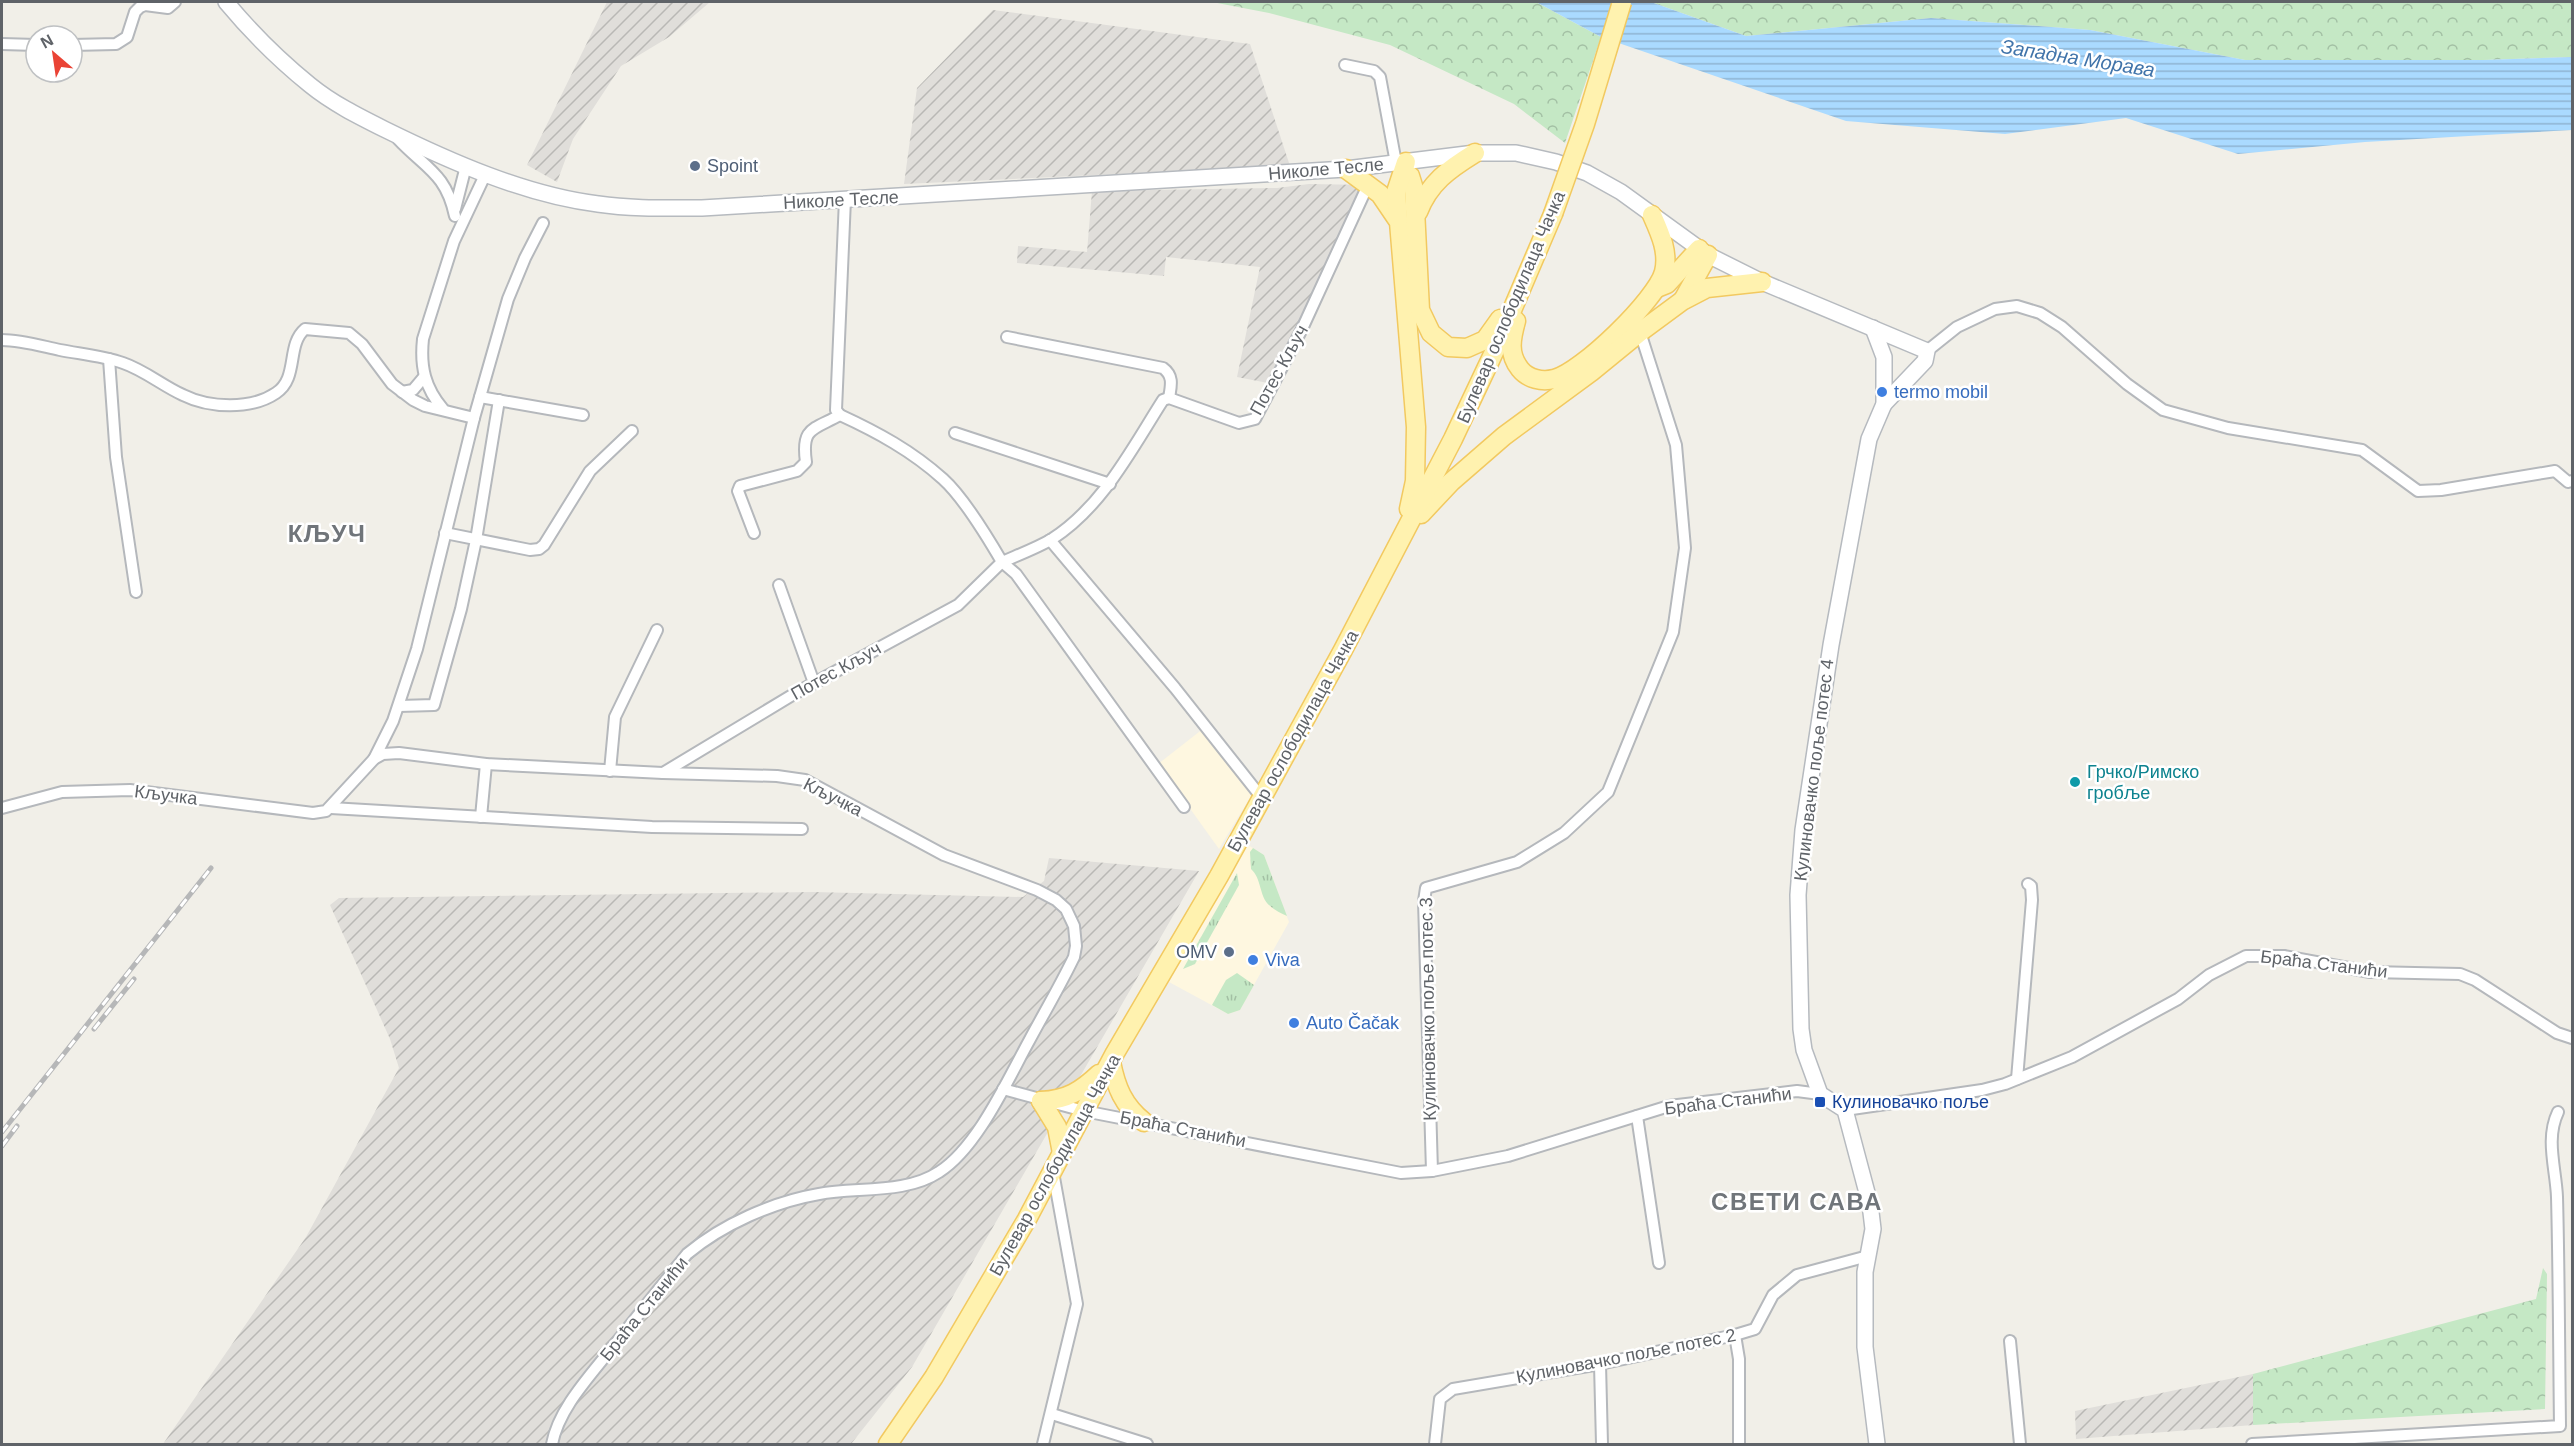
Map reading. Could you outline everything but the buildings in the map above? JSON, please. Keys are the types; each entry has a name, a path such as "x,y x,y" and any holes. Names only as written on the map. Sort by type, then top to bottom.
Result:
{"main road":[{"name":"Булевар ослободилаца Чачка","path":"888,1444 960,1334 1053,1172 1110,1062 1262,798 1454,439 1553,214 1588,115 1622,2"},
{"path":"1416,217 1431,186 1453,166 1475,153"},
{"path":"1402,166 1410,176 1414,189 1420,310 1428,327 1439,342 1455,349 1480,344 1489,335 1506,309 1517,299"},
{"path":"1402,166 1396,192 1416,427 1415,481 1409,508 1409,523"},
{"path":"1346,169 1385,199 1398,222"},
{"path":"1517,299 1517,315 1511,343 1513,357 1527,375 1547,381 1570,373 1591,357 1638,311 1662,279 1665,256 1659,231 1652,215"},
{"path":"1654,289 1667,284 1704,252"},
{"path":"1682,301 1704,252"},
{"path":"1409,523 1504,436 1682,301 1707,288 1762,282"},
{"path":"1062,1153 1057,1127 1041,1101 1072,1096 1087,1086 1110,1062"},
{"path":"1110,1062 1117,1088 1125,1104 1144,1122"}],"street":[{"path":"84,45 116,44 127,37 135,12 140,7 146,5 168,8 175,2"},
{"name":"Николе Тесле","path":"226,2 248,28 311,86 345,109 466,166 550,194 596,204 702,208 1402,166 1475,153 1516,153 1556,162 1587,173 1612,186 1652,215"},
{"path":"2,44 24,45"},
{"path":"1345,65 1374,71 1380,77 1402,166"},
{"path":"392,132 441,180 451,197 454,216"},
{"path":"454,241 456,201 466,166"},
{"path":"443,409 436,401 424,377 423,339 454,241 486,173"},
{"name":"Потес Кључ","path":"663,773 814,683 958,605 1002,562 1050,540 1074,522 1110,484 1163,400 1169,398 1239,423 1255,419 1302,330 1368,185"},
{"path":"845,199 836,410 840,415 885,435 944,479 985,533 1002,562 1016,574 1184,807"},
{"path":"1652,215 1704,252 1762,282 1927,351 1957,327 1995,309 2017,306 2040,313 2062,327 2127,384 2163,410 2228,428 2362,450 2418,490 2441,489 2555,471 2568,482 2572,481"},
{"path":"332,808 374,759 399,706 417,649 474,418 507,299 543,223"},
{"name":"Кулиновачко поље потес 4","path":"1873,328 1884,357 1884,404"},
{"path":"2,340 109,359 135,368 190,398 226,404 253,403 274,394 285,385 289,378 298,337 305,329 343,331 355,336 392,384 402,392 425,406 474,418"},
{"name":"Кулиновачко поље потес 3","path":"1432,1171 1424,901 1426,888 1517,862 1564,833 1608,792 1673,632 1684,548 1676,445 1640,332"},
{"path":"1007,337 1163,368 1171,377 1169,398"},
{"name":"Кулиновачко поље потес 4","path":"1820,1094 1804,1050 1801,1029 1798,895 1803,830 1831,645 1869,439 1884,404 1925,361 1927,351"},
{"path":"109,359 116,456 136,592"},
{"path":"402,392 413,390 424,377"},
{"path":"480,397 583,415"},
{"path":"399,706 434,705 461,609 476,540 499,400"},
{"path":"754,533 738,492 740,486 797,471 806,462 804,439 809,432 840,415"},
{"path":"445,533 530,550 539,549 590,471 632,431"},
{"path":"955,433 1110,484"},
{"path":"1050,540 1175,688 1262,798"},
{"path":"779,585 814,683"},
{"path":"610,771 615,717 657,630"},
{"name":"Кључка","path":"374,759 383,754 399,753 486,764 610,771 777,776 805,780 915,841 993,875 1037,890 1056,900 1066,909 1076,938 1074,957 1003,1089"},
{"path":"481,817 486,764"},
{"name":"Кључка","path":"2,808 62,792 130,790 313,813 326,812 332,808 652,827 802,829"},
{"path":"2017,1079 2032,900 2031,886 2028,884"},
{"name":"Браћа Станићи","path":"1845,1110 1982,1090 2017,1079 2072,1057 2178,999 2209,975 2246,956 2284,956 2370,972 2460,974 2475,980 2557,1033 2572,1038"},
{"name":"Браћа Станићи","path":"552,1444 554,1433 568,1406 687,1254 700,1244 755,1214 788,1202 818,1194 920,1181 938,1173 960,1155 1003,1089 1041,1101 1401,1173 1432,1171 1508,1156 1669,1106 1797,1091 1820,1094"},
{"path":"1820,1094 1845,1110 1870,1204 1873,1229 1864,1295 1865,1347 1877,1444"},
{"path":"2252,1444 2560,1426 2557,1195 2552,1146 2552,1131 2558,1112"},
{"path":"1637,1116 1659,1263"},
{"path":"1043,1444 1077,1304 1053,1172"},
{"name":"Кулиновачко поље потес 2","path":"1435,1444 1440,1399 1453,1389 1600,1364 1755,1329 1773,1295 1797,1275 1868,1256"},
{"path":"1736,1335 1739,1444"},
{"path":"2010,1341 2020,1444"},
{"path":"1600,1364 1602,1444"},
{"path":"1052,1414 1147,1444"}],"shaded area":[{"path":"607,2 710,2 669,37 621,66 573,139 557,182 527,165"},
{"path":"993,10 1250,44 1290,166 904,184 917,88"},
{"path":"1309,184 1368,185 1273,384 1237,377 1260,267 1166,257 1164,276 1017,263 1018,246 1087,252 1092,191 1277,188"},
{"path":"1204,728 1254,791 1219,849 1158,764"},
{"name":"OMV","path":"1248,845 1264,855 1289,922 1240,1010 1228,1014 1169,982"},
{"path":"1049,858 1199,871 912,1367 851,1444 163,1444 306,1237 399,1068 390,1039 330,905 339,898 813,892 1023,897 1044,881"},
{"path":"2253,1374 2253,1425 2076,1439 2075,1411"}],"green space":[{"path":"1212,2 1536,2 1601,37 1565,143 1514,104 1390,45 1269,13"},
{"path":"1651,2 2572,2 2572,57 2484,60 2245,60 2090,30 1931,18 1746,36"},
{"path":"1253,848 1264,855 1287,916 1271,907 1264,897 1255,873 1251,869 1250,852"},
{"path":"1237,873 1239,885 1195,964 1183,969"},
{"path":"1237,973 1254,985 1240,1010 1228,1014 1212,1005 1226,980"},
{"path":"2543,1268 2547,1274 2545,1409 2253,1425 2253,1374 2536,1299"}],"water":[{"name":"Западна Морава","path":"1536,2 1651,2 1746,36 1931,18 2090,30 2245,60 2484,60 2572,57 2572,130 2365,142 2238,154 2126,118 2005,134 1846,121 1601,37"}],"railway":[{"path":"2,1132 211,868"},
{"path":"94,1029 134,979"},
{"path":"2,1146 17,1126"}],"place":[{"name":"Spoint","path":"695,166"},
{"name":"termo mobil","path":"1882,392"},
{"name":"Грчко/Римско гробље","path":"2075,782"},
{"name":"OMV","path":"1229,952"},
{"name":"Viva","path":"1253,960"},
{"name":"Auto Čačak","path":"1294,1023"},
{"name":"Кулиновачко поље","path":"1820,1102"}],"district":[{"name":"КЉУЧ","path":"327,533"},
{"name":"СВЕТИ САВА","path":"1797,1201"}]}
